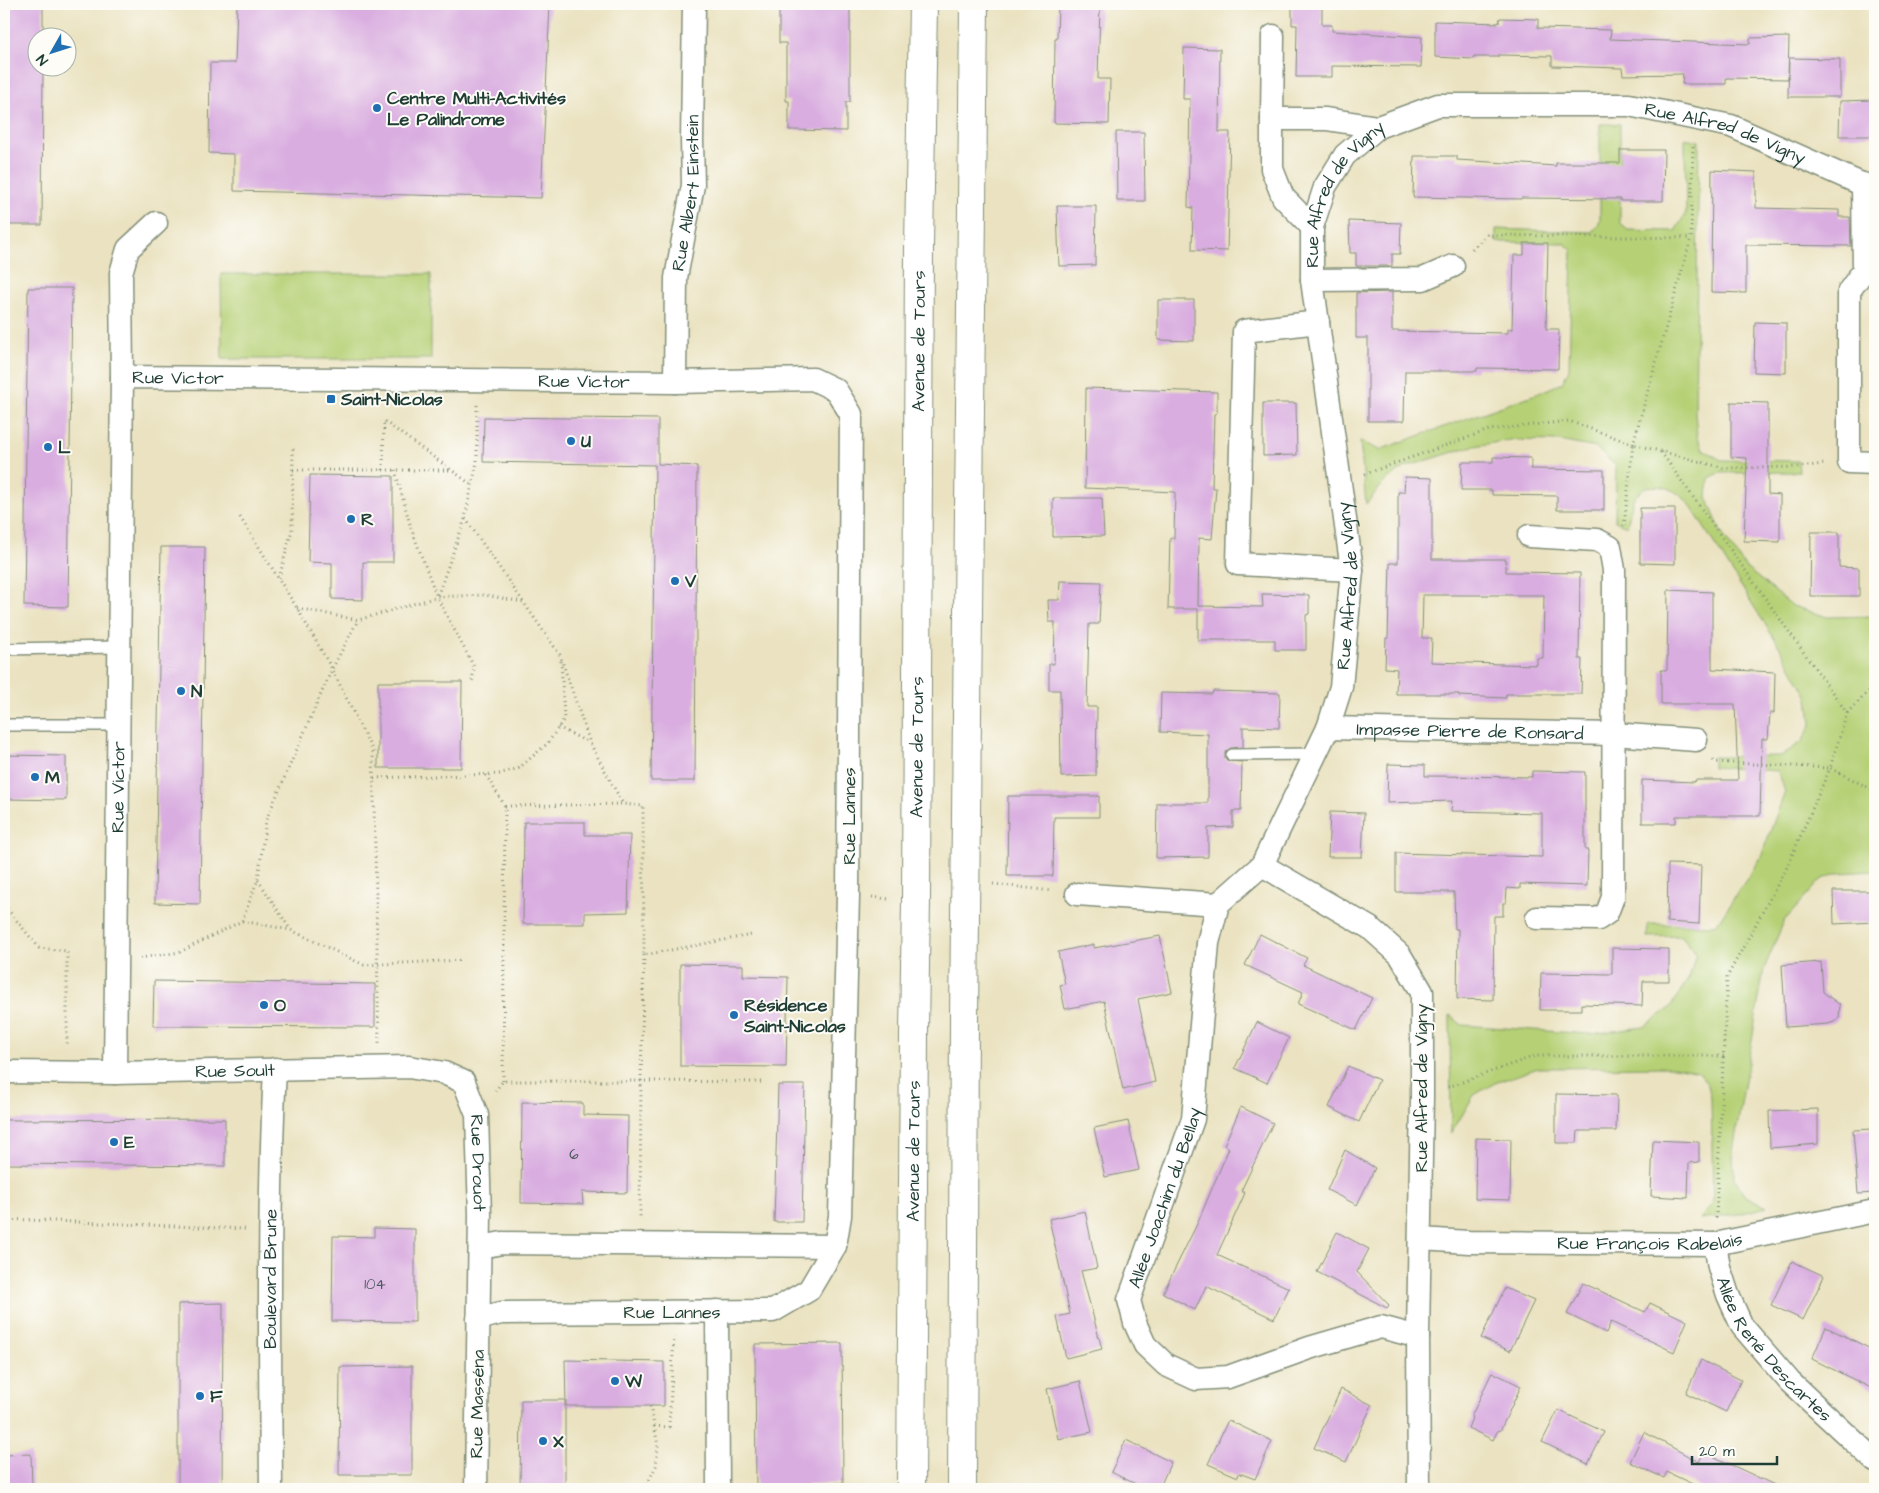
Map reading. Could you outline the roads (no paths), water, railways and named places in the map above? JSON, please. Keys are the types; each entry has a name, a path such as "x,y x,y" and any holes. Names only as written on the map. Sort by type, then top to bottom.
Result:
{"main road":[{"name":"Avenue de Tours","path":"911,1489 919,247 923,4"},
{"path":"962,1489 974,4"}],"street":[{"name":"Rue Albert Einstein","path":"675,382 676,278 693,185 694,4"},
{"path":"1272,36 1272,169 1283,197 1312,227"},
{"name":"Rue Alfred de Vigny","path":"1419,1489 1418,1337 1422,992 1400,955 1370,928 1262,865 1328,728 1341,687 1352,570 1312,280 1312,227 1325,187 1345,155 1378,127 1438,105 1630,105 1731,126 1869,187"},
{"path":"1272,118 1326,119 1378,127"},
{"path":"1869,187 1864,270 1849,291 1848,462 1875,463"},
{"path":"122,377 122,273 128,249 156,223"},
{"path":"1312,280 1423,279 1453,266"},
{"path":"1318,322 1244,331 1238,564 1352,570"},
{"name":"Rue Victor","path":"115,1073 122,377 675,382 813,379 836,390"},
{"name":"Rue Lannes","path":"478,1319 501,1313 773,1311 809,1290 835,1246 840,1216 848,896 851,414 836,390"},
{"path":"1529,536 1597,540 1610,547 1614,570 1613,897 1607,913 1598,919 1537,918"},
{"name":"Impasse Pierre de Ronsard","path":"1328,728 1613,734 1696,740"},
{"path":"1078,894 1218,904 1262,865"},
{"name":"Allée Joachim du Bellay","path":"1218,904 1208,943 1193,1119 1129,1300 1135,1323 1146,1345 1166,1365 1196,1378 1228,1377 1309,1348 1382,1327 1418,1337"},
{"name":"Rue Soult","path":"4,1072 115,1073 409,1067 444,1073 464,1082"},
{"name":"Boulevard Brune","path":"271,1489 270,1325 272,1127 275,1069"},
{"name":"Rue Drouot","path":"464,1082 477,1115 481,1247 478,1319"},
{"name":"Rue François Rabelais","path":"1420,1239 1469,1242 1715,1244 1875,1211"},
{"path":"481,1247 502,1243 835,1246"},
{"name":"Allée René Descartes","path":"1715,1244 1725,1286 1742,1326 1790,1382 1875,1461"},
{"path":"717,1311 718,1489"},
{"name":"Rue Masséna","path":"476,1489 478,1319"}],"lane":[{"path":"4,649 119,647"},
{"path":"4,725 118,725"},
{"path":"1232,755 1316,754"}],"place":[{"name":"Centre Multi-Activités Le Palindrome","path":"377,108"},
{"name":"Saint-Nicolas","path":"331,399"},
{"name":"U","path":"571,441"},
{"name":"L","path":"48,447"},
{"name":"R","path":"351,519"},
{"name":"V","path":"675,581"},
{"name":"N","path":"181,691"},
{"name":"M","path":"35,777"},
{"name":"O","path":"264,1005"},
{"name":"Résidence Saint-Nicolas","path":"734,1015"},
{"name":"E","path":"114,1142"},
{"name":"W","path":"615,1381"},
{"name":"F","path":"200,1396"},
{"name":"X","path":"543,1441"}]}
